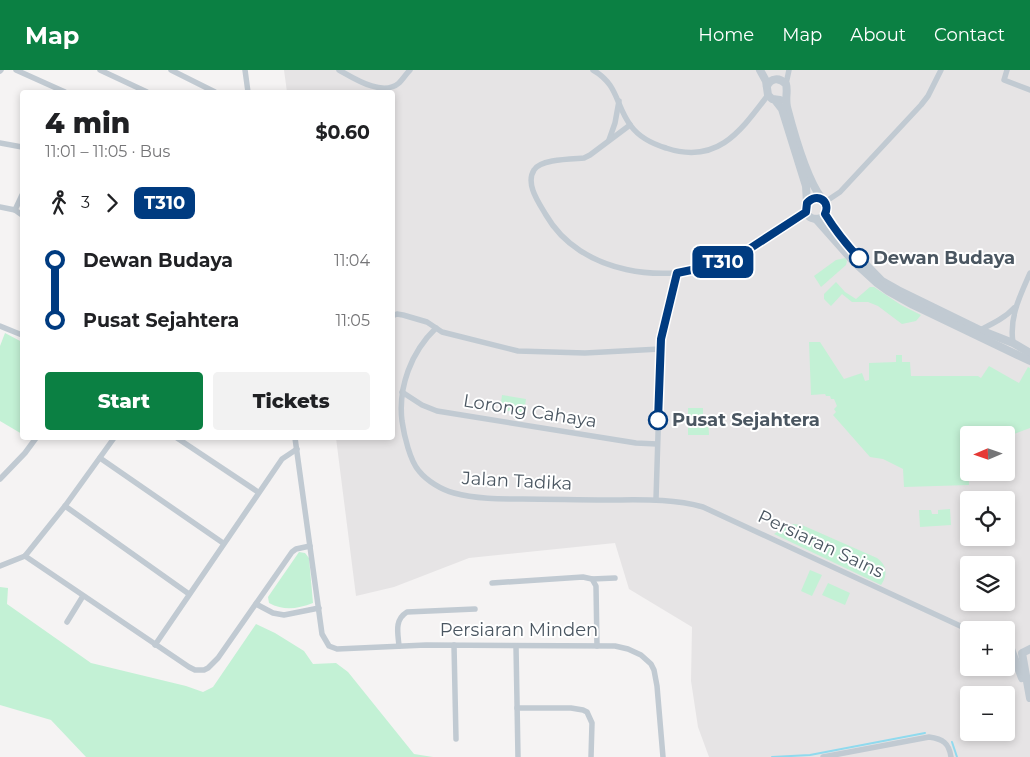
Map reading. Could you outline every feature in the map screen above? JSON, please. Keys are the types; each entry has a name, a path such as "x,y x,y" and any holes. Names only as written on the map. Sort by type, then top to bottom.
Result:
{"street":[{"path":"16,70 60,90"},
{"path":"33,78 37,70"},
{"path":"100,70 143,90"},
{"path":"171,70 212,90"},
{"path":"245,70 248,90"},
{"path":"339,70 368,84 382,88 395,86 410,70"},
{"path":"593,70 608,82 630,125 645,139 659,146 688,154 712,150 730,139 748,121 768,95"},
{"path":"760,70 766,81 768,95 782,109 806,186 806,212 809,216 816,219 854,262 882,287 913,305 1030,361"},
{"path":"766,70 780,81 787,90 785,95 788,108 811,183 824,200 827,209 825,214 816,219"},
{"path":"766,86 768,83 780,81 789,70"},
{"path":"807,203 812,198 824,200 840,192 921,105 928,96 941,70"},
{"path":"1008,70 1004,80 1030,90"},
{"path":"775,100 779,100 785,95"},
{"path":"608,142 615,123 618,100"},
{"path":"630,125 584,158 545,162 537,166 531,175 536,198 551,224 586,255 598,261 635,271 677,273 711,266 743,253 806,212"},
{"path":"0,142 20,147"},
{"path":"15,210 20,199"},
{"path":"0,208 15,210 20,214"},
{"path":"825,214 844,242 882,280 898,290 1030,353"},
{"path":"1012,343 1011,325 1015,306 1030,272"},
{"path":"656,499 660,349 662,328 677,273"},
{"path":"980,330 1009,313 1015,306"},
{"path":"395,315 403,315 426,322 442,332 518,351 585,354 660,349"},
{"path":"0,326 20,335"},
{"name":"Jalan Tadika","path":"436,328 425,338 418,350 411,364 402,392 402,423 415,466 419,472 453,493 478,497 504,499 656,499"},
{"name":"Lorong Cahaya","path":"402,392 426,408 437,411 636,443 657,444"},
{"path":"0,479 35,440"},
{"path":"0,566 25,556 65,506 113,440"},
{"path":"180,440 258,492"},
{"path":"256,604 273,613 284,615 318,608 295,440"},
{"path":"155,645 258,492 282,459 297,449"},
{"path":"100,458 223,543"},
{"name":"Persiaran Sains","path":"656,499 686,502 711,510 960,626"},
{"path":"65,506 189,594"},
{"path":"25,556 189,667 195,670 204,670 218,658 292,552 296,548 310,546"},
{"path":"492,583 583,577 592,579 615,578"},
{"path":"592,579 596,586 597,646"},
{"path":"67,622 83,596"},
{"name":"Persiaran Minden","path":"318,608 323,639 331,648 337,649 454,645 615,646 628,649 641,655 651,664 656,676 663,757"},
{"path":"399,646 398,623 400,617 407,612 475,609"},
{"path":"454,645 456,739"},
{"path":"516,646 518,757"},
{"path":"1015,650 1022,653 1030,649"},
{"path":"1022,653 1030,698"},
{"path":"1015,662 1028,688"},
{"path":"518,708 577,708 587,712 592,723 592,757"},
{"path":"823,757 929,737 938,738 945,742 950,750 951,757"}],"shaded area":[{"path":"284,70 1030,70 1030,757 709,757 698,727 691,681 692,627 629,589 615,543 469,558 394,587 356,596 336,440 395,440 395,90 287,90"}],"green space":[{"path":"845,258 847,261 846,265 821,287 814,276 836,260"},
{"path":"836,282 845,292 856,299 870,287 874,287 901,305 921,315 916,321 902,324 878,306 868,302 852,302 842,294 831,306 824,299 824,294"},
{"path":"5,333 20,341 20,433 0,421 0,346"},
{"path":"809,342 820,342 844,379 862,373 865,381 869,380 869,363 896,362 896,355 902,355 902,362 910,362 911,376 978,376 981,378 989,366 1019,383 1028,367 1030,368 1030,428 1015,434 1015,426 960,426 960,481 969,481 969,485 904,487 903,469 883,459 870,457 833,415 836,412 834,409 837,406 834,399 825,394 811,395"},
{"path":"502,395 526,399 524,413 500,410"},
{"path":"688,408 703,408 703,416 708,416 709,435 688,435"},
{"path":"950,509 951,525 920,527 919,510 931,510 932,514 938,514 938,510"},
{"path":"793,524 802,525 877,558 885,567 885,578 881,585 774,534"},
{"path":"299,552 305,553 309,558 313,603 291,608 275,606 269,603 268,597"},
{"path":"810,570 822,575 812,596 801,591"},
{"path":"828,583 850,593 845,605 822,595"},
{"path":"0,587 8,588 7,604 91,663 186,686 203,692 213,687 256,624 304,651 313,664 336,663 348,672 414,754 433,757 86,757 51,720 0,705"}],"waterway":[{"path":"772,757 810,755 925,733"},
{"path":"952,742 957,757"}],"bus line":[{"name":"T310","path":"658,420 659,359 662,328 677,273 711,266 743,253 806,212 809,200 816,197 825,202 827,209 825,214 829,221 844,242 859,258"}],"place":[{"name":"Dewan Budaya","path":"859,258"},
{"name":"Pusat Sejahtera","path":"658,420"}]}
